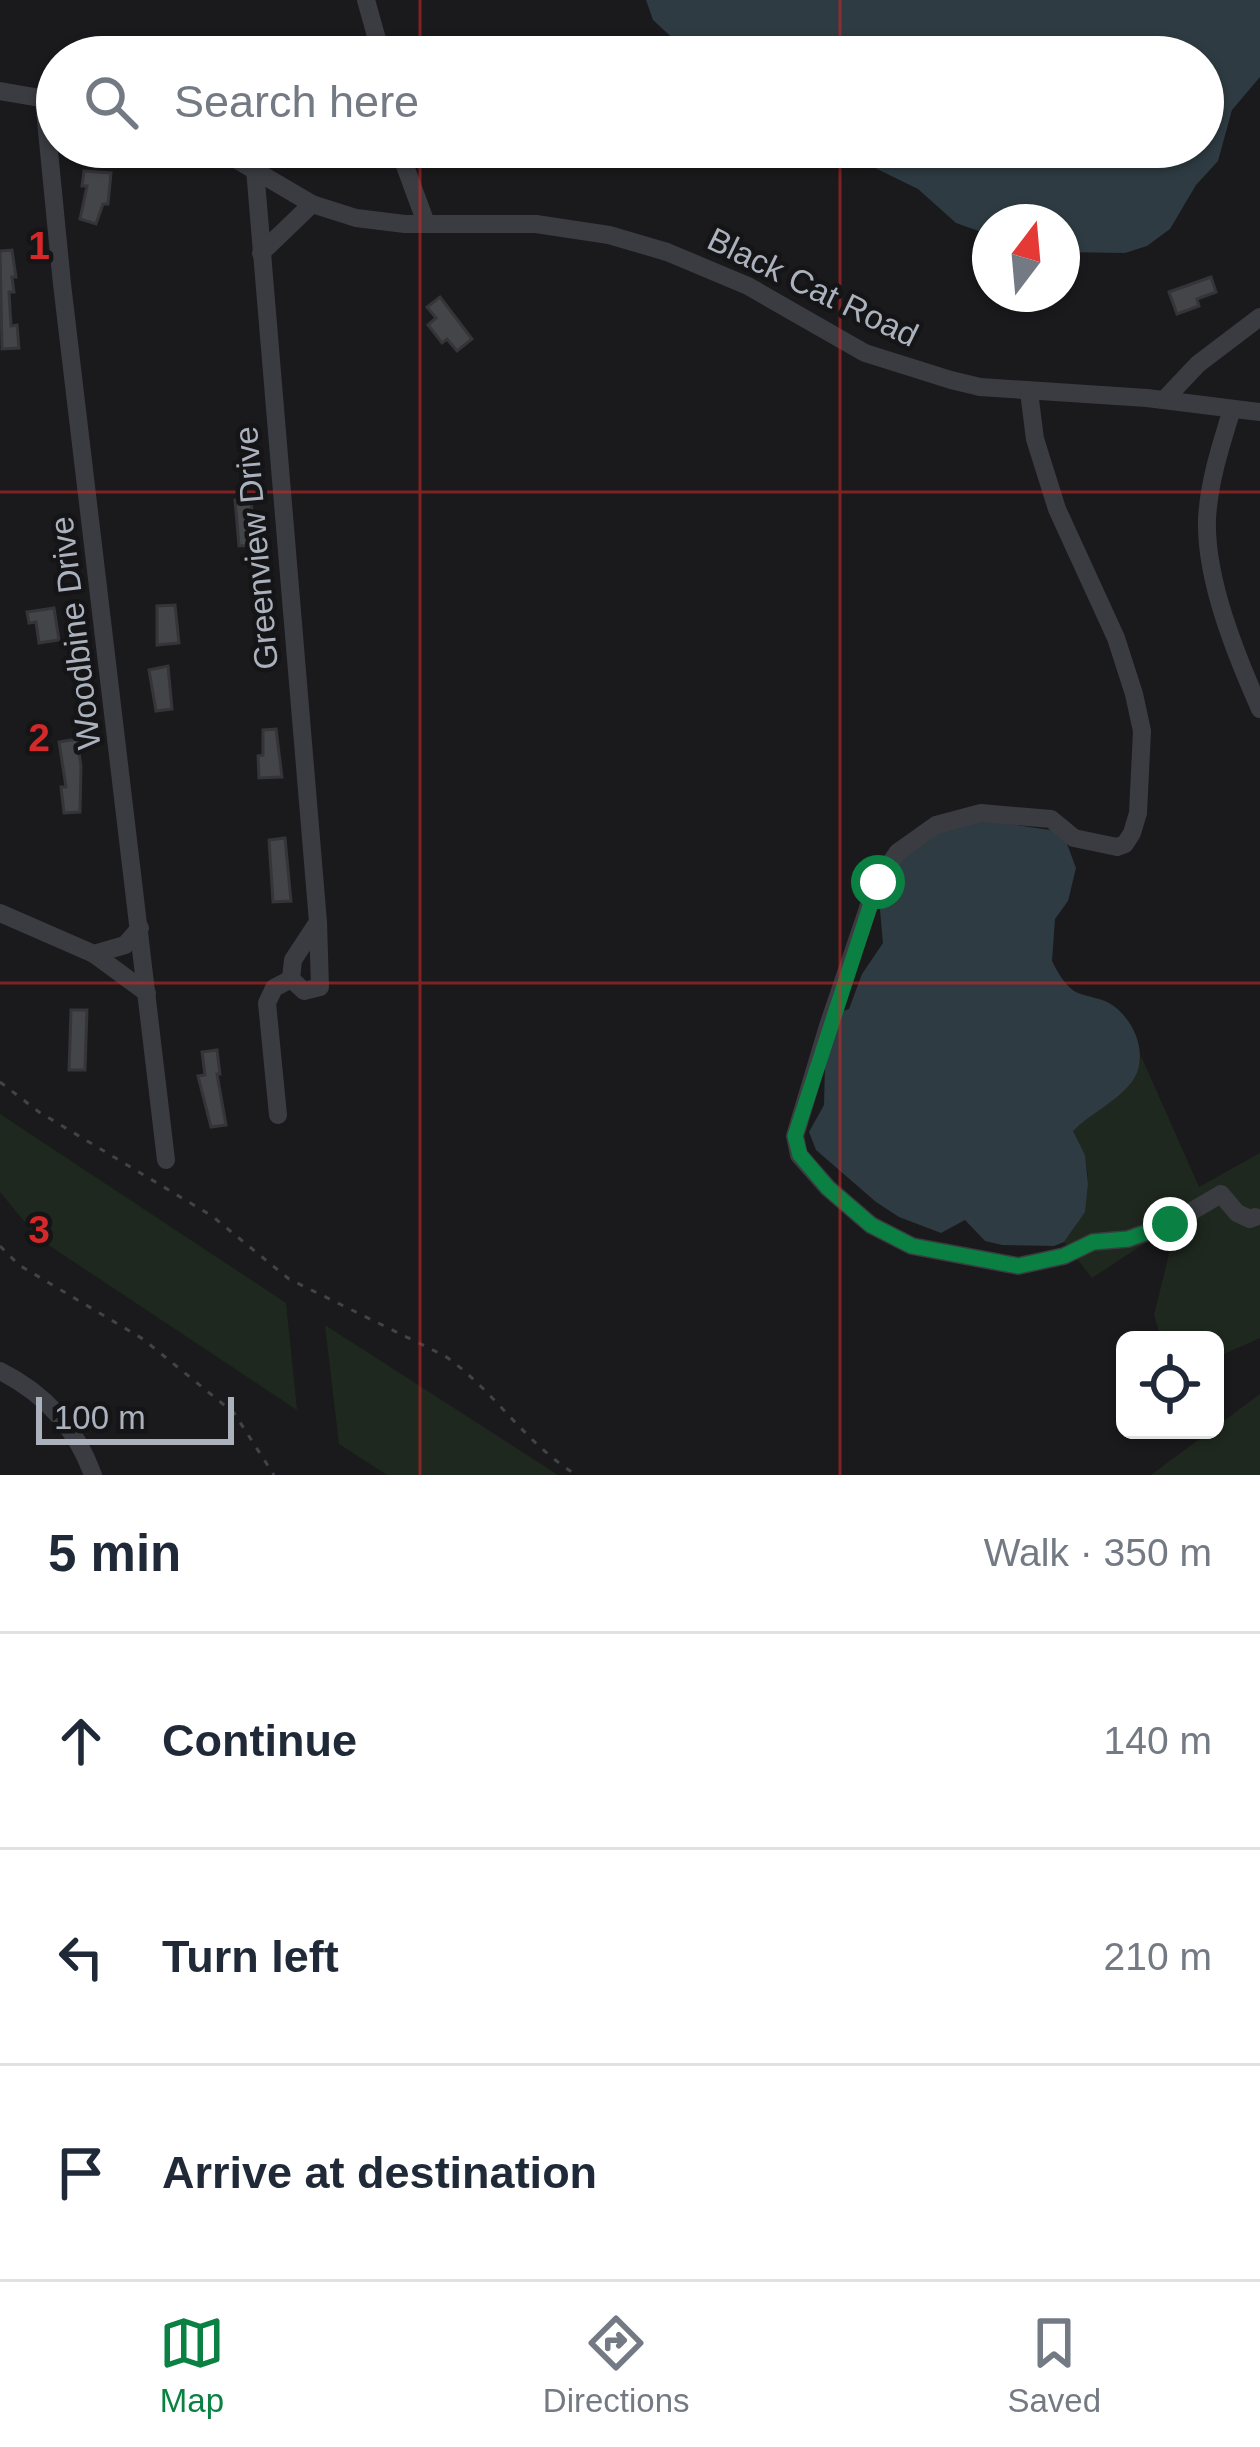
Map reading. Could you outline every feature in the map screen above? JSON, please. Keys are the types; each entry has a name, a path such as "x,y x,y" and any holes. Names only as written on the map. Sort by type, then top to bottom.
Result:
{"street":[{"path":"366,0 376,36"},
{"path":"0,91 36,97"},
{"name":"Woodbine Drive","path":"55,168 60,262 166,1160"},
{"path":"406,168 426,223"},
{"name":"Black Cat Road","path":"255,169 313,204 356,218 536,224 644,245 748,286 881,359 965,384 1260,412"},
{"name":"Greenview Drive","path":"255,169 320,988 304,992 291,980"},
{"path":"261,253 313,204"},
{"path":"1164,400 1198,364 1260,317"},
{"path":"1029,392 1035,439 1049,488 1116,638 1134,694 1142,731 1138,812 1132,833 1117,847 1075,838 1052,820 981,813 936,825 898,852 878,882 828,1026 795,1136 800,1155 828,1188 871,1225 912,1246 1018,1266 1064,1256 1093,1242 1128,1239 1170,1224 1221,1194 1237,1214 1255,1217"},
{"path":"1232,409 1210,490 1208,545 1243,670 1260,709"},
{"path":"0,913 94,954 147,993"},
{"path":"278,1114 267,1003 274,988 291,980 293,960 318,922"},
{"path":"94,954 125,945 140,928"},
{"path":"0,1370 28,1386 58,1414 93,1475"}],"path":[{"path":"0,1082 39,1112 212,1216 289,1279 445,1356 578,1475"},
{"path":"0,1246 19,1265 143,1340 233,1413 274,1475"}],"shaded area":[{"path":"646,0 1260,0 1260,77 1232,110 1224,139 1224,36 670,36 653,20"},
{"path":"875,168 1212,168 1170,229 1147,246 1125,253 1080,252 1080,204 972,204 972,229 956,223 918,189"},
{"path":"976,819 1057,831 1066,841 1076,868 1068,901 1055,919 1052,961 1074,991 1105,1001 1126,1018 1140,1051 1131,1083 1073,1131 1085,1155 1085,1212 1064,1242 1054,1246 985,1241 965,1220 941,1233 899,1217 816,1150 809,1132 824,1105 825,1065 840,1012 849,1009 862,974 883,943 879,899 886,875 921,838"},
{"path":"1141,1056 1199,1187 1260,1153 1260,1338 1224,1354 1224,1331 1159,1331 1154,1315 1170,1250 1162,1232 1092,1278 1064,1242 1082,1213 1087,1192 1085,1158 1073,1131 1124,1089"},
{"path":"0,1114 286,1303 297,1410 38,1238 0,1192"},
{"path":"325,1325 558,1475 387,1475 339,1444"},
{"path":"1260,1394 1260,1475 1151,1475 1199,1439 1224,1439 1224,1421"}],"building":[{"path":"84,171 111,173 108,204 103,204 96,224 80,219 87,186 82,186"},
{"path":"12,250 16,277 12,277 14,292 9,292 11,326 17,325 19,348 2,349 0,251"},
{"path":"1211,277 1216,292 1197,299 1199,306 1177,314 1169,292"},
{"path":"440,297 472,339 457,351 447,339 442,343 428,325 436,318 427,307"},
{"path":"250,498 258,545 239,546 235,500"},
{"path":"175,605 179,643 157,645 157,606"},
{"path":"54,608 59,640 39,643 36,622 29,623 27,612"},
{"path":"168,666 172,709 156,711 149,670"},
{"path":"276,729 282,777 259,778 263,730"},
{"path":"77,739 80,812 64,813 61,787 66,787 59,742"},
{"path":"285,838 291,901 273,902 269,840"},
{"path":"71,1010 87,1010 85,1070 69,1070"},
{"path":"217,1050 226,1125 211,1127 198,1076 205,1075 202,1052"}],"route":[{"path":"878,882 795,1136 800,1155 828,1188 871,1225 912,1246 1018,1266 1170,1224"}]}
